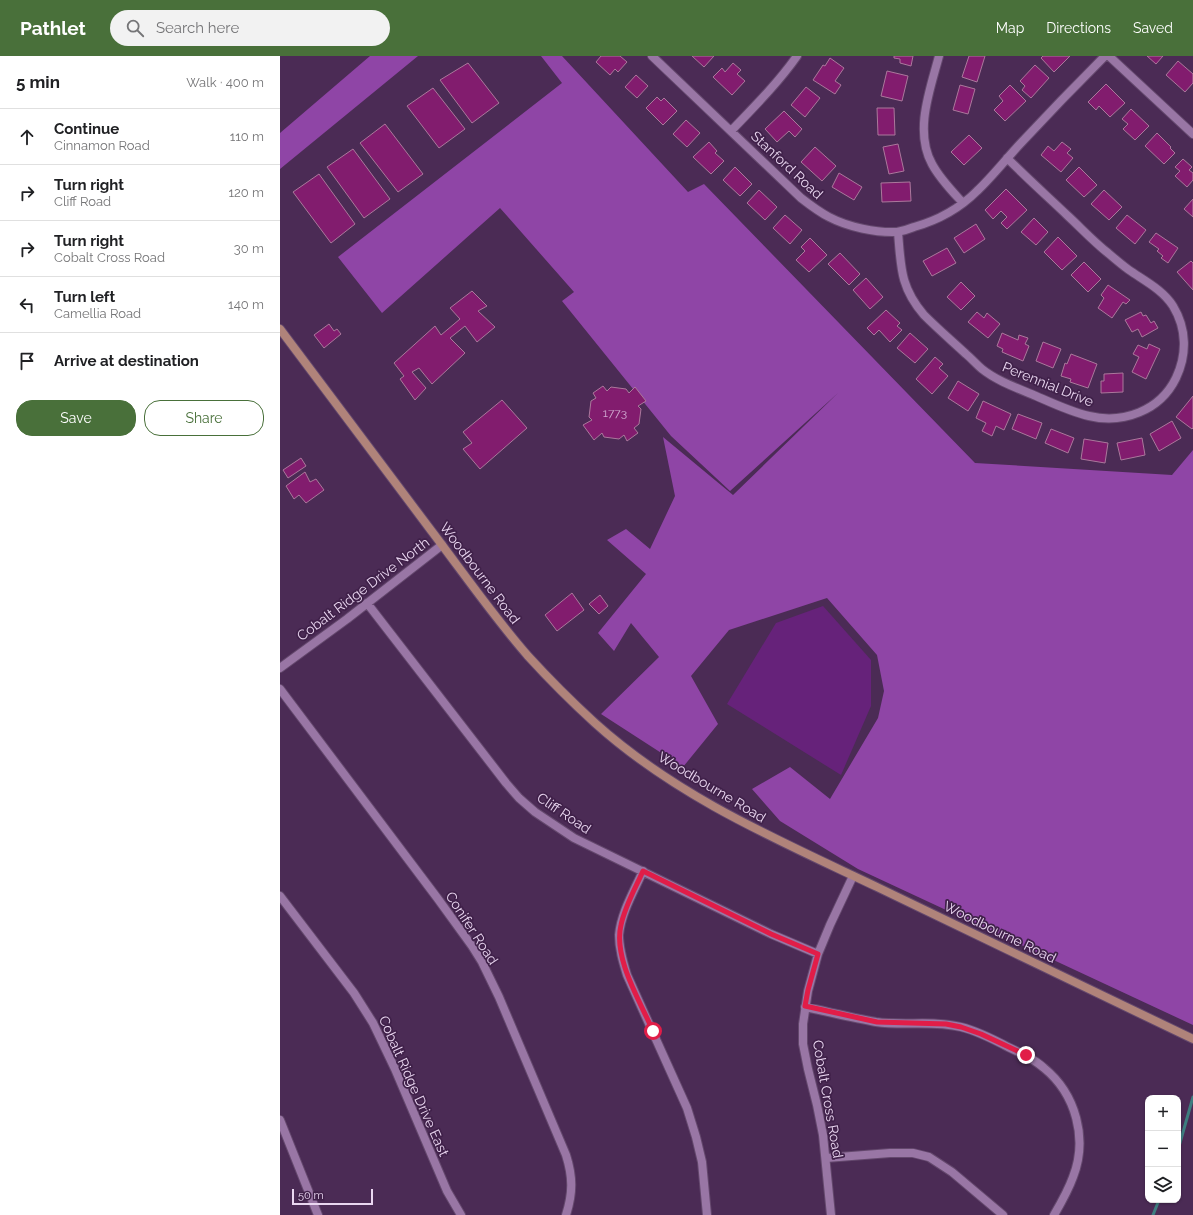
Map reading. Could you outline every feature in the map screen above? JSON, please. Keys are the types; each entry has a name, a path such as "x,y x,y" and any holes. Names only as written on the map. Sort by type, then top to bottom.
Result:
{"main road":[{"name":"Woodbourne Road","path":"280,329 526,654 558,688 596,724 626,748 660,774 688,792 762,832 1191,1038"}],"street":[{"name":"Stanford Road","path":"652,56 801,198 818,211 830,218 851,226 867,230 898,232 928,223 944,216 978,191 1007,158 1105,56"},
{"path":"731,131 776,84 797,56"},
{"path":"939,56 926,105 923,122 924,140 932,165 963,203"},
{"path":"1110,56 1193,134"},
{"name":"Perennial Drive","path":"898,232 904,282 916,306 982,369 1006,383 1087,416 1103,419 1126,417 1143,411 1155,404 1164,396 1175,381 1180,371 1183,359 1185,346 1184,336 1180,320 1173,306 1158,290 1106,252 1007,158"},
{"name":"Cobalt Ridge Drive North","path":"280,668 442,545"},
{"name":"Cliff Road","path":"367,603 506,783 519,798 540,816 574,838 764,930 818,954"},
{"name":"Conifer Road","path":"280,689 438,899 482,962 502,1004 566,1155 572,1182 571,1199 566,1215"},
{"path":"643,871 627,905 621,924 619,936 621,955 627,975 687,1108 702,1162 707,1215"},
{"name":"Cobalt Cross Road","path":"831,1215 823,1135 803,1044 803,1024 808,990 818,954 853,876"},
{"name":"Cobalt Ridge Drive East","path":"280,896 354,993 373,1023 395,1069 447,1191 461,1215"},
{"path":"805,1006 877,1022 946,1024 961,1027 981,1034 1026,1055 1044,1067 1061,1085 1068,1096 1074,1109 1080,1139 1078,1163 1074,1177 1054,1215"},
{"path":"280,1120 318,1215"},
{"path":"826,1158 890,1153 913,1153 929,1156 952,1172 1003,1215"}],"shaded area":[{"path":"370,56 418,56 280,169 280,133"},
{"path":"541,56 562,56 688,192 704,184 975,463 1172,475 1193,450 1193,1025 858,869 780,821 752,789 790,767 830,799 878,718 884,691 877,655 827,598 729,630 691,676 718,724 683,767 601,714 659,657 631,623 614,651 598,633 646,574 607,540 626,529 650,549 675,496 663,437 733,495 838,393 730,491 671,436 562,301 574,292 500,208 382,313 338,257 562,83"},
{"path":"823,606 871,660 871,706 841,775 727,704 776,623"}],"building":[{"path":"601,56 620,56 627,62 618,72 615,69 610,75 596,62"},
{"path":"692,56 714,56 704,67"},
{"path":"894,56 913,56 911,66 900,63 900,59 894,58"},
{"path":"969,56 985,56 977,82 962,77"},
{"path":"1043,56 1070,56 1054,72 1041,58"},
{"path":"1147,56 1163,56 1156,64"},
{"path":"830,58 844,68 835,81 841,85 835,94 813,80 823,65 825,66"},
{"path":"1178,61 1193,74 1193,83 1185,92 1166,75"},
{"path":"468,63 499,103 472,123 440,80"},
{"path":"733,63 741,70 737,74 745,81 732,95 713,77 722,68 725,72"},
{"path":"1035,65 1049,78 1031,98 1022,90 1025,86 1020,81"},
{"path":"887,71 908,76 902,101 881,96"},
{"path":"636,75 648,86 637,98 625,87"},
{"path":"1106,84 1125,103 1110,117 1099,106 1096,110 1088,102"},
{"path":"960,85 975,89 968,114 953,110"},
{"path":"1010,85 1026,101 1005,121 994,110 1003,101 999,96"},
{"path":"806,87 820,98 805,117 791,105"},
{"path":"433,88 465,129 439,148 407,106"},
{"path":"657,97 661,101 664,98 677,111 663,125 646,108"},
{"path":"877,108 894,108 895,135 878,135"},
{"path":"1131,109 1149,126 1135,140 1123,129 1128,124 1122,119"},
{"path":"784,111 802,129 795,137 789,131 777,142 765,129"},
{"path":"686,120 700,133 687,147 673,134"},
{"path":"385,124 423,174 398,192 360,143"},
{"path":"1157,133 1175,153 1164,164 1145,146"},
{"path":"969,135 982,148 964,165 951,152"},
{"path":"709,142 717,151 715,153 724,161 711,174 693,157"},
{"path":"1062,142 1071,149 1067,153 1073,158 1061,172 1041,155 1048,146 1054,151"},
{"path":"898,144 904,171 889,174 883,147"},
{"path":"815,147 836,166 822,181 801,162"},
{"path":"353,149 390,199 364,218 327,167"},
{"path":"1183,159 1192,167 1189,170 1193,173 1193,180 1187,187 1175,176 1180,171 1175,167"},
{"path":"735,167 752,184 740,196 723,180"},
{"path":"1079,167 1097,185 1084,197 1066,180"},
{"path":"839,173 862,187 854,200 832,187"},
{"path":"319,174 355,224 331,243 293,192"},
{"path":"910,182 911,201 882,202 881,183"},
{"path":"1006,189 1027,210 1007,229 1001,223 1007,217 1001,211 993,219 985,210"},
{"path":"759,190 777,207 765,220 747,203"},
{"path":"1104,190 1122,207 1109,220 1091,204"},
{"path":"1193,199 1193,217 1184,209"},
{"path":"785,215 802,230 790,244 773,228"},
{"path":"1127,215 1146,230 1135,244 1116,228"},
{"path":"1034,218 1048,232 1036,245 1021,232"},
{"path":"976,224 985,239 964,253 954,238"},
{"path":"1156,233 1178,248 1168,263 1161,258 1163,256 1157,251 1159,249 1149,242"},
{"path":"1058,237 1077,256 1062,270 1044,252"},
{"path":"810,238 827,255 809,272 796,260 805,251 801,247"},
{"path":"947,248 956,263 932,276 923,261"},
{"path":"840,253 860,274 849,285 828,264"},
{"path":"1191,261 1193,263 1193,290 1177,272"},
{"path":"1084,262 1101,279 1088,292 1071,275"},
{"path":"866,278 883,297 870,309 853,290"},
{"path":"961,282 975,296 961,310 947,297"},
{"path":"1108,285 1130,300 1126,304 1123,302 1112,318 1098,308 1104,298 1101,295"},
{"path":"472,291 487,306 478,311 495,327 477,342 465,326 450,338 465,353 432,384 419,368 412,372 426,388 415,400 400,379 404,376 394,363 435,326 441,335 460,319 450,308"},
{"path":"886,310 900,323 897,326 902,330 890,342 879,330 874,335 867,328"},
{"path":"977,312 984,318 987,313 1000,324 988,338 968,322"},
{"path":"1141,312 1143,316 1146,315 1151,323 1154,321 1158,328 1142,337 1138,329 1132,332 1125,320"},
{"path":"329,324 334,331 337,329 341,334 324,348 314,335"},
{"path":"910,333 928,349 915,363 897,348"},
{"path":"1002,333 1018,340 1019,335 1028,338 1025,344 1029,346 1023,361 1002,352 1003,349 997,346"},
{"path":"1043,342 1061,349 1053,368 1036,361"},
{"path":"1149,344 1160,349 1146,379 1132,372 1139,357 1133,354 1138,345 1147,349"},
{"path":"1071,354 1097,364 1088,388 1070,382 1071,379 1061,376 1065,363 1067,364"},
{"path":"935,357 943,364 939,368 948,376 932,394 916,379"},
{"path":"1123,373 1123,392 1101,393 1101,381 1104,381 1104,374"},
{"path":"958,381 979,394 968,411 948,398"},
{"path":"603,386 607,391 611,387 626,389 629,393 635,387 646,401 638,406 641,409 639,424 634,428 638,433 627,441 624,435 619,439 604,437 602,433 594,440 583,425 592,420 589,417 591,401 596,398 593,393"},
{"path":"1193,396 1193,428 1192,429 1176,417"},
{"path":"502,400 527,428 480,469 463,449 472,443 463,432"},
{"path":"983,401 1011,414 1004,430 996,426 992,436 982,431 986,423 976,418"},
{"path":"1018,414 1042,423 1036,439 1012,429"},
{"path":"1172,421 1181,438 1159,451 1150,434"},
{"path":"1051,429 1074,438 1068,453 1045,443"},
{"path":"1142,438 1145,455 1121,460 1117,443"},
{"path":"1084,439 1108,443 1105,463 1081,459"},
{"path":"301,458 306,466 288,478 283,470"},
{"path":"305,472 310,482 316,479 324,490 306,503 299,495 294,499 286,486"},
{"path":"572,593 584,610 557,631 545,615"},
{"path":"600,595 608,606 599,614 589,604"}],"waterway":[{"path":"1181,1139 1193,1097"},
{"path":"1153,1215 1158,1203"}],"route":[{"path":"653,1031 627,975 621,955 619,936 627,905 643,871 771,934 818,954 805,1006 877,1022 946,1024 961,1027 981,1034 1026,1055"}]}
